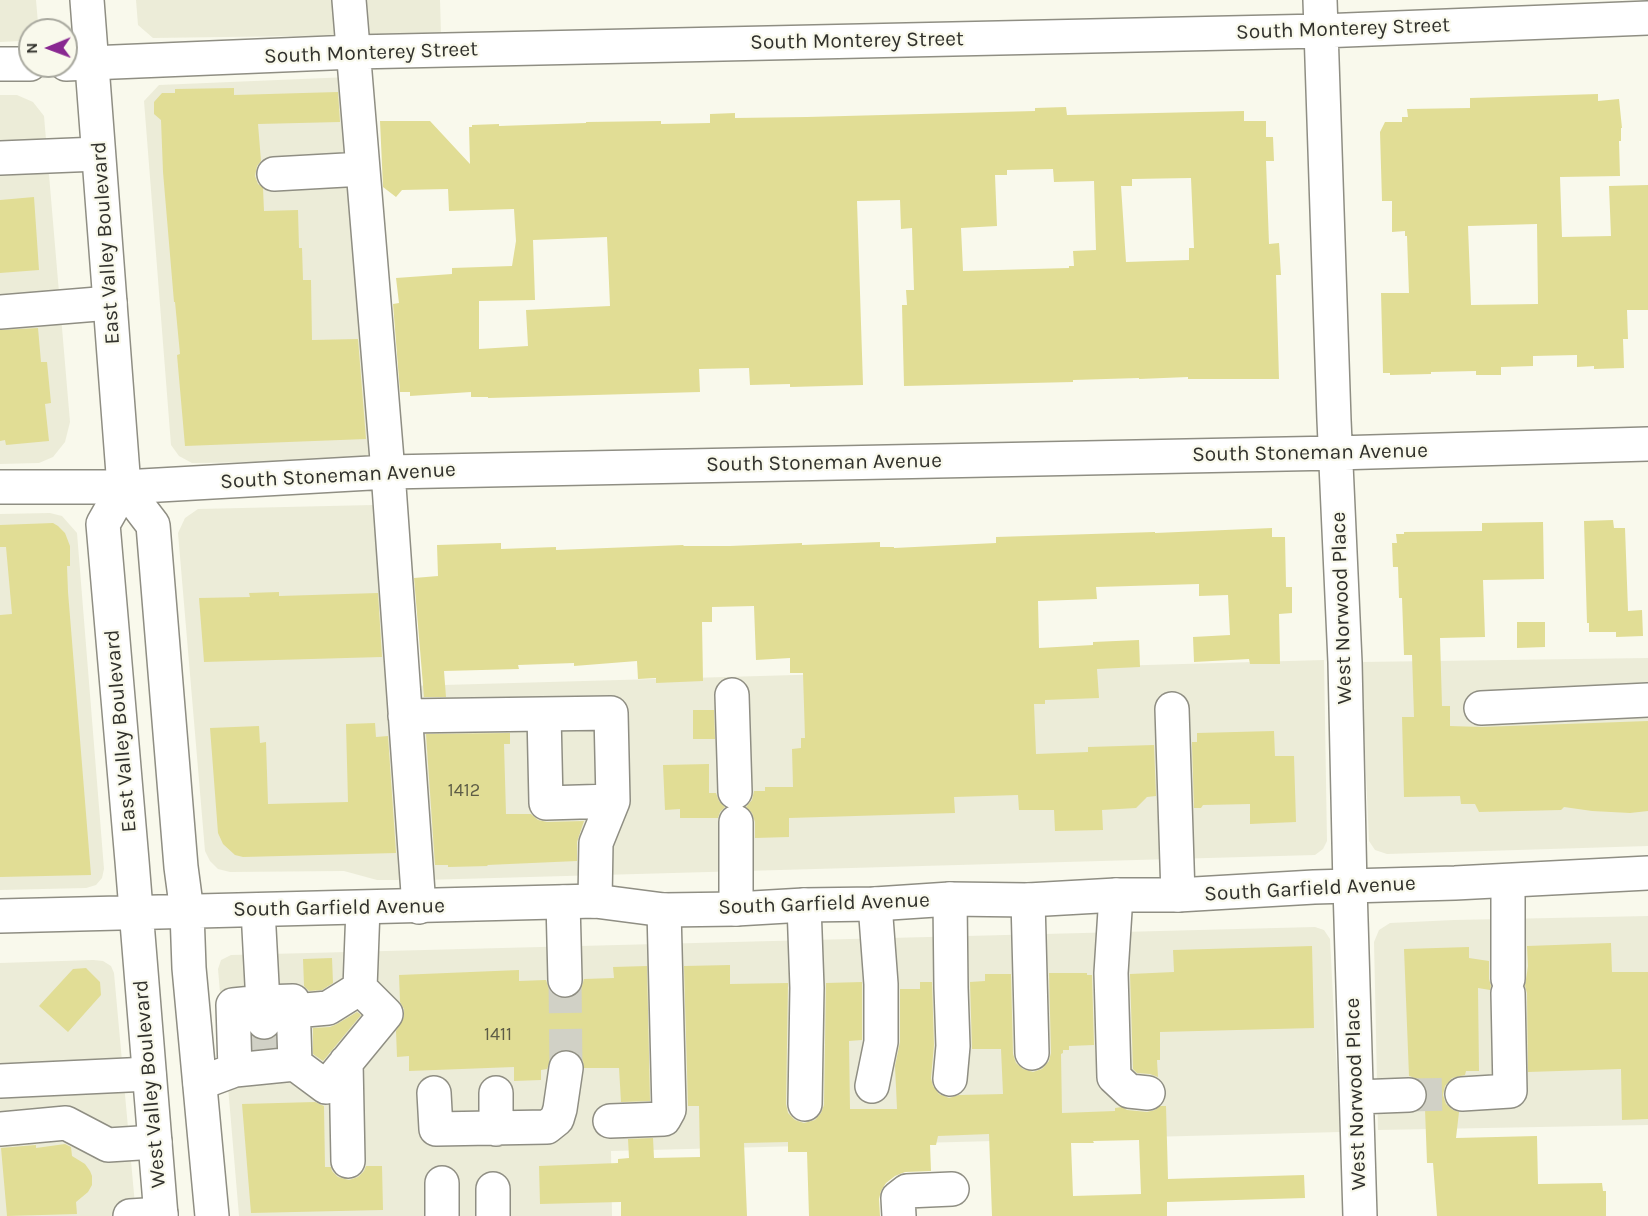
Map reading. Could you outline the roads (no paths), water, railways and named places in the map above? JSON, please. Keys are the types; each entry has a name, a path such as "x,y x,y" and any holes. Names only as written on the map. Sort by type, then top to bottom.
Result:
{"street":[{"name":"East Valley Boulevard","path":"87,0 79,64 98,154 124,487 103,524 136,912"},
{"path":"349,0 388,472 419,907"},
{"name":"South Monterey Street","path":"79,64 1320,15 1648,18"},
{"name":"West Norwood Place","path":"1320,15 1345,662 1360,1216"},
{"path":"0,64 18,64"},
{"path":"0,158 98,154"},
{"path":"274,174 363,169"},
{"path":"0,312 110,303"},
{"name":"South Stoneman Avenue","path":"0,487 124,487 388,472 1336,453 1648,444"},
{"path":"124,487 153,525 212,1216"},
{"path":"732,695 736,909"},
{"path":"1481,708 1648,700"},
{"path":"1172,709 1178,896"},
{"path":"405,716 611,713 613,801 596,843 595,901"},
{"path":"544,714 546,803 613,801"},
{"name":"South Garfield Avenue","path":"0,916 595,901 664,910 736,909 950,899 1028,900 1116,895 1178,896 1314,887 1508,881 1648,873"},
{"path":"1462,1094 1510,1091 1508,881"},
{"path":"1116,895 1111,973 1114,1077 1129,1091 1148,1093"},
{"path":"950,899 953,1046 950,1079"},
{"path":"1028,900 1032,1053"},
{"path":"563,902 565,980"},
{"path":"872,1086 881,1042 881,984 875,904"},
{"path":"804,905 807,988 805,1104"},
{"path":"264,1046 326,1087 386,1014 360,988 363,908"},
{"path":"258,910 264,1046"},
{"path":"610,1121 664,1119 669,1110 664,910"},
{"name":"West Valley Boulevard","path":"136,912 155,1142 151,1215"},
{"path":"200,1083 264,1046 294,1011 328,1008 360,988"},
{"path":"264,1046 293,1001 294,1011"},
{"path":"346,1062 348,1161"},
{"path":"434,1093 436,1129 547,1127 557,1119 566,1068"},
{"path":"0,1081 149,1074"},
{"path":"496,1093 496,1129"},
{"path":"1357,1097 1409,1095"},
{"path":"0,1128 66,1123 108,1145 155,1142"},
{"path":"442,1183 442,1216"},
{"path":"898,1216 898,1198 907,1191 952,1189"}],"tunnel":[{"path":"565,980 566,1068"},
{"path":"264,1022 265,1052"},
{"path":"1409,1095 1462,1094"}]}
